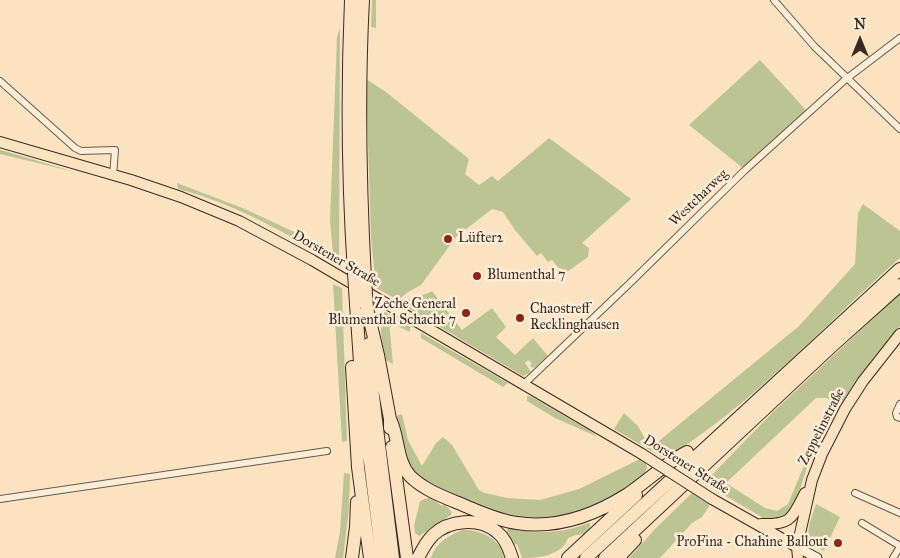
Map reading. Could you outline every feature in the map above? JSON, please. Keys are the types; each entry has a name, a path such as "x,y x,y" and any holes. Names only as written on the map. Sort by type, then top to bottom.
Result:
{"highway":[{"path":"352,0 349,74 349,200 359,276 363,405 382,558"},
{"path":"359,276 362,0"},
{"path":"586,558 900,269"},
{"path":"604,558 900,285"},
{"path":"361,306 378,355 390,419 393,458 407,558"},
{"path":"361,306 352,362 358,467 370,558"},
{"path":"361,306 393,558"},
{"path":"568,558 642,490 734,412 767,391"},
{"path":"390,419 394,426 401,459 410,475 424,487 486,514 516,524 556,524 593,512 629,493 675,458 687,452"},
{"path":"352,558 356,527 358,467"},
{"path":"618,558 680,488"},
{"path":"418,558 425,543 433,534 444,527 458,522 478,524 496,531 506,542 512,558"}],"main road":[{"name":"Dorstener Straße","path":"0,142 180,197 239,221 312,260 642,454 712,499 817,558"},
{"name":"Zeppelinstraße","path":"798,558 797,547 812,480 822,454 863,381 900,334"},
{"path":"758,524 776,525 786,522 796,510 812,480"}],"street":[{"path":"774,0 846,79 900,129"},
{"name":"Westcharweg","path":"523,384 629,284 744,171 846,79 900,38"},
{"path":"0,81 75,148 81,151 115,150 113,176"},
{"path":"898,415 900,404"},
{"path":"0,499 327,451"},
{"path":"855,493 900,513"},
{"path":"862,523 900,547 893,558"}],"green space":[{"path":"372,0 376,0 376,28 371,27"},
{"path":"340,28 339,265 301,242 241,211 178,189 177,183 245,209 305,237 333,253 330,221 337,37"},
{"path":"760,60 807,111 744,169 689,125"},
{"path":"366,79 386,92 469,159 465,174 479,185 492,176 498,181 549,138 631,199 582,243 589,248 588,257 564,274 552,260 548,262 541,253 537,256 515,230 503,212 492,209 456,237 421,285 398,300 376,288 371,237"},
{"path":"1,150 75,172 0,154"},
{"path":"863,204 900,231 900,258 787,363 728,414 665,459 614,429 624,413 638,426 645,439 654,445 799,326 855,264 858,213"},
{"path":"333,284 342,288 347,441 342,442"},
{"path":"432,291 462,330 492,308 506,327 496,337 515,355 533,338 548,356 534,368 530,366 532,363 528,360 525,363 531,372 523,376 401,304"},
{"path":"900,293 900,326 876,355 844,402 807,468 793,510 786,517 778,520 765,519 704,483 773,412","holes":["816,398 827,398 834,403 810,451 788,504 777,511 765,508 726,483"]},
{"path":"385,312 410,327 410,332 389,322 393,364 386,360 382,340 382,324 383,320 386,321 382,315"},
{"path":"421,333 508,383 503,387 421,338"},
{"path":"527,396 532,397 598,437 555,418 527,401"},
{"path":"402,414 408,440 422,466 436,443 443,437 452,445 479,490 507,498 540,500 579,489 640,459 646,463 647,468 637,483 621,493 582,511 566,516 534,518 503,513 439,488 416,474 408,464 401,445 396,418"},
{"path":"344,473 350,474 349,508 343,558 335,558 340,532"},
{"path":"692,493 710,505 702,517 692,523 660,558 629,558 656,528"},
{"path":"430,497 442,506 444,504 452,512 451,515 419,536 415,533 414,526 420,501"},
{"path":"816,504 840,517 824,551 812,544 808,533"},
{"path":"590,523 590,529 586,534 568,538 561,549 549,555 522,558 517,544 513,545 505,536 508,528 548,532 578,527"},
{"path":"462,530 475,531 489,536 499,545 504,558 431,558 439,544"}],"place":[{"name":"Lüfter2","path":"448,239"},
{"name":"Blumenthal 7","path":"477,276"},
{"name":"Zeche General Blumenthal Schacht 7","path":"466,313"},
{"name":"Chaostreff Recklinghausen","path":"520,318"},
{"name":"ProFina - Chahine Ballout","path":"838,543"}]}
